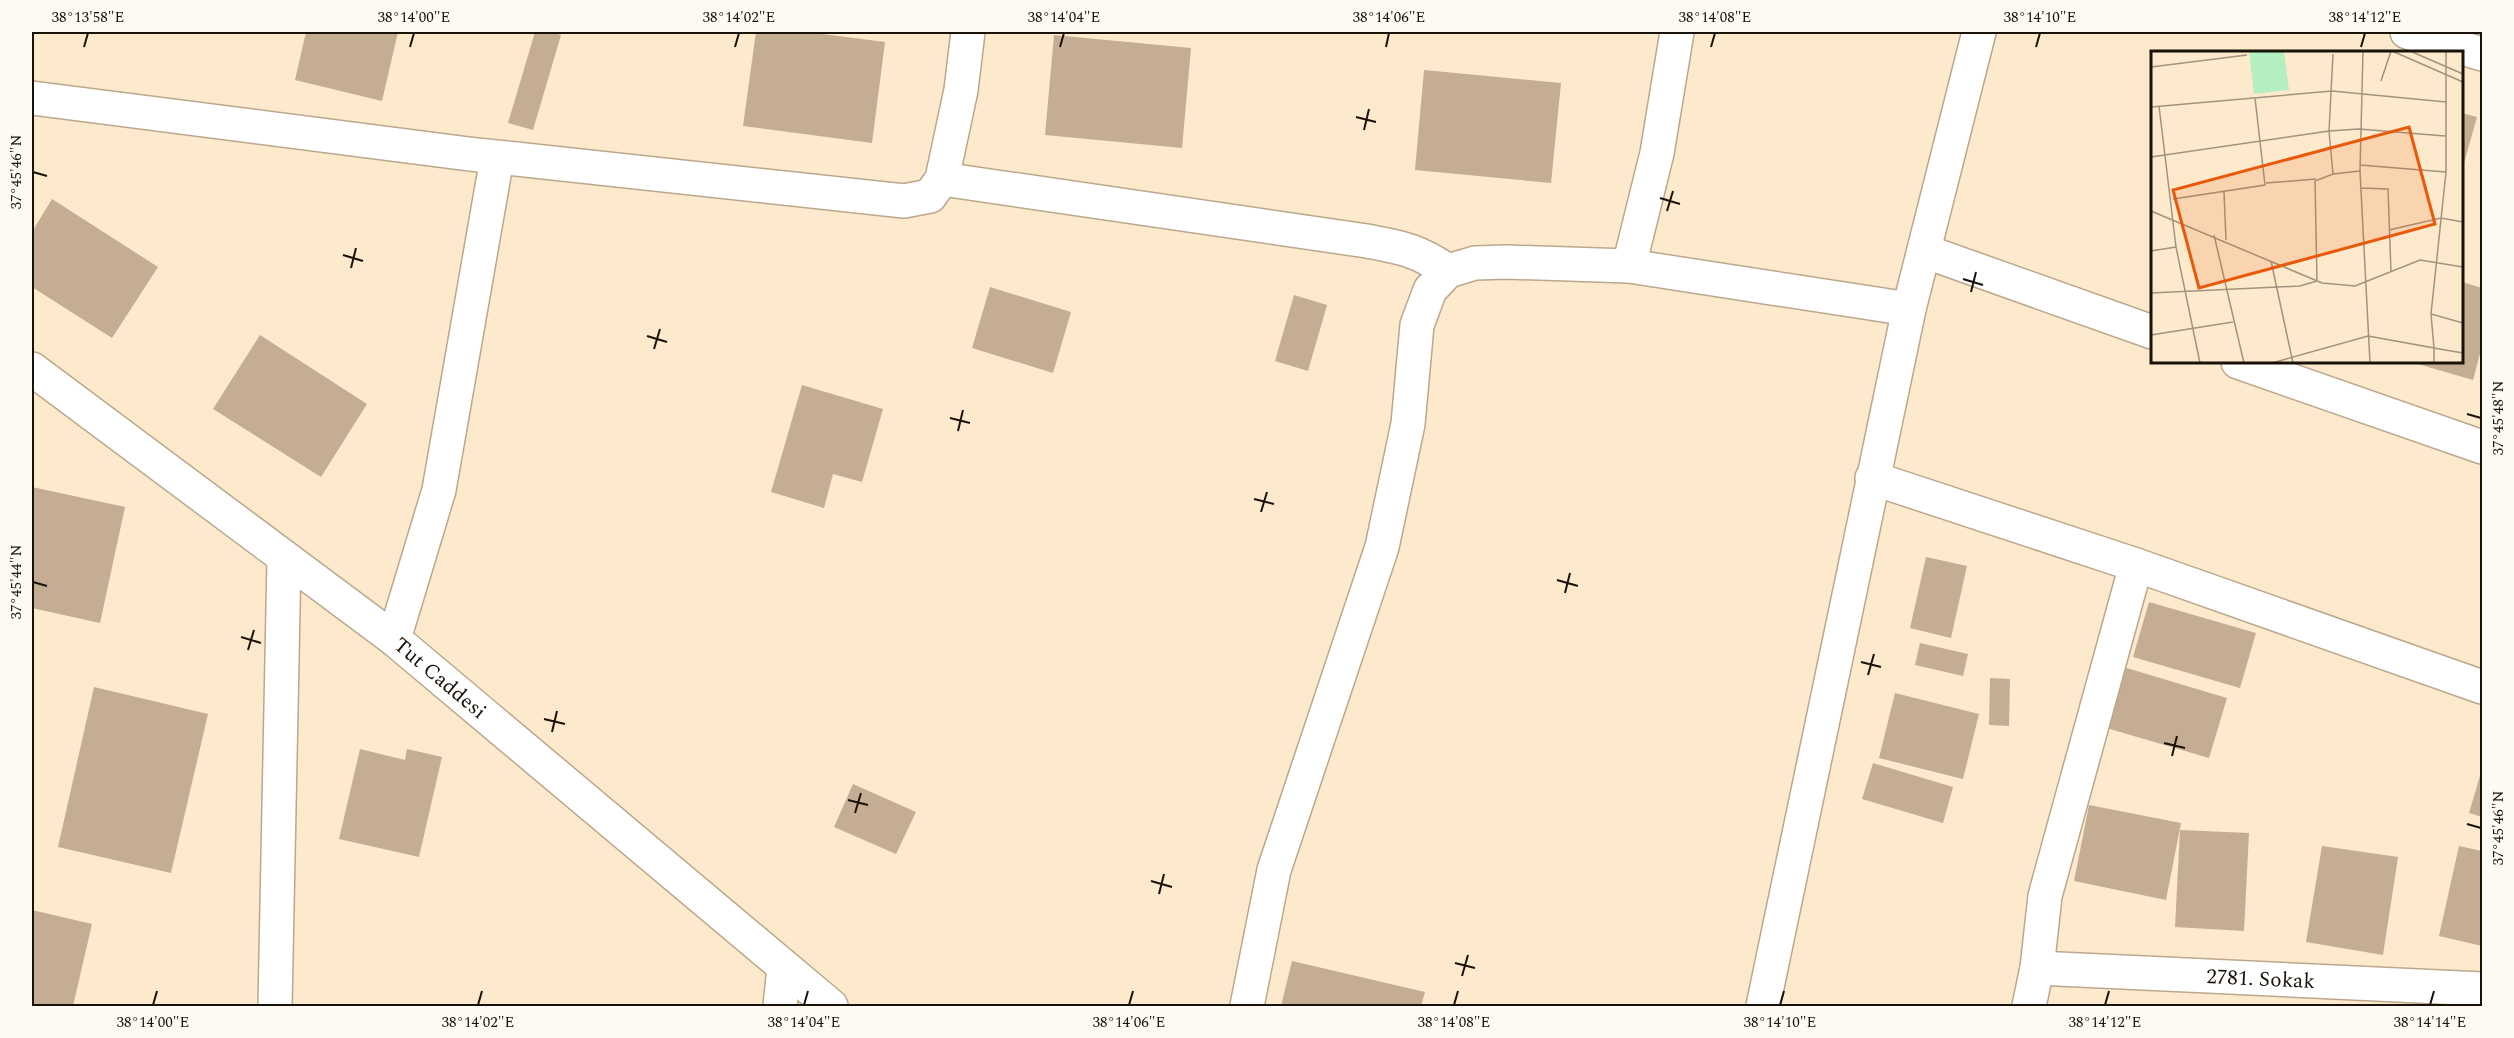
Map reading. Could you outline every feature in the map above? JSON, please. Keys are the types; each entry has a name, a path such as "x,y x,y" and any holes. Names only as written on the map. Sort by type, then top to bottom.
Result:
{"street":[{"path":"32,98 497,158 904,201 930,196 942,179 961,90 968,32"},
{"path":"1629,266 1657,153 1677,32"},
{"path":"1763,1006 1909,309 1979,32"},
{"path":"2407,32 2482,54"},
{"path":"394,639 439,490 497,158"},
{"path":"942,179 1406,248 1425,255 1448,271"},
{"path":"1924,252 2151,332"},
{"path":"1247,1006 1274,870 1382,547 1408,424 1417,325 1430,290 1448,271 1475,263 1506,262 1629,266 1909,309"},
{"path":"2241,363 2482,447"},
{"name":"Tut Caddesi","path":"32,369 394,639 831,1006"},
{"path":"1872,478 2136,565 2482,687"},
{"path":"274,1006 284,558"},
{"path":"2029,1006 2037,968 2045,896 2136,565"},
{"path":"780,1006 784,967"},
{"name":"2781. Sokak","path":"2037,968 2482,989"}],"building":[{"path":"306,32 398,32 382,101 295,80"},
{"path":"535,32 551,32 561,35 533,130 508,123"},
{"path":"756,32 807,32 885,42 872,143 743,126"},
{"path":"1054,35 1191,48 1182,148 1045,135"},
{"path":"1424,70 1561,83 1551,183 1415,170"},
{"path":"2463,113 2477,117 2463,166"},
{"path":"52,199 158,267 112,338 32,287 32,232"},
{"path":"2463,282 2482,288 2482,346 2473,380 2414,363 2463,363"},
{"path":"990,287 1071,312 1053,373 972,348"},
{"path":"1294,295 1327,305 1308,371 1275,361"},
{"path":"260,335 367,404 321,477 213,409"},
{"path":"802,385 883,409 862,482 833,474 824,508 771,492"},
{"path":"32,487 125,507 100,623 32,608"},
{"path":"1926,557 1967,566 1951,638 1910,628"},
{"path":"2149,602 2256,633 2240,688 2133,657"},
{"path":"1920,643 1968,654 1963,676 1915,665"},
{"path":"2120,666 2227,698 2209,758 2103,727"},
{"path":"1990,678 2010,679 2009,726 1989,725"},
{"path":"94,687 208,714 171,873 58,847"},
{"path":"1895,693 1979,714 1963,779 1879,758"},
{"path":"360,749 405,760 407,749 442,757 419,857 339,839"},
{"path":"1873,763 1953,787 1943,823 1862,799"},
{"path":"2482,769 2482,817 2469,813"},
{"path":"853,784 916,812 896,854 834,827"},
{"path":"2089,805 2181,823 2166,900 2074,881"},
{"path":"2180,830 2249,833 2244,931 2175,927"},
{"path":"2322,846 2398,857 2383,955 2306,942"},
{"path":"2459,846 2482,851 2482,946 2439,936"},
{"path":"32,910 92,924 73,1006 32,1006"},
{"path":"1292,961 1425,992 1421,1006 1281,1006"}]}
